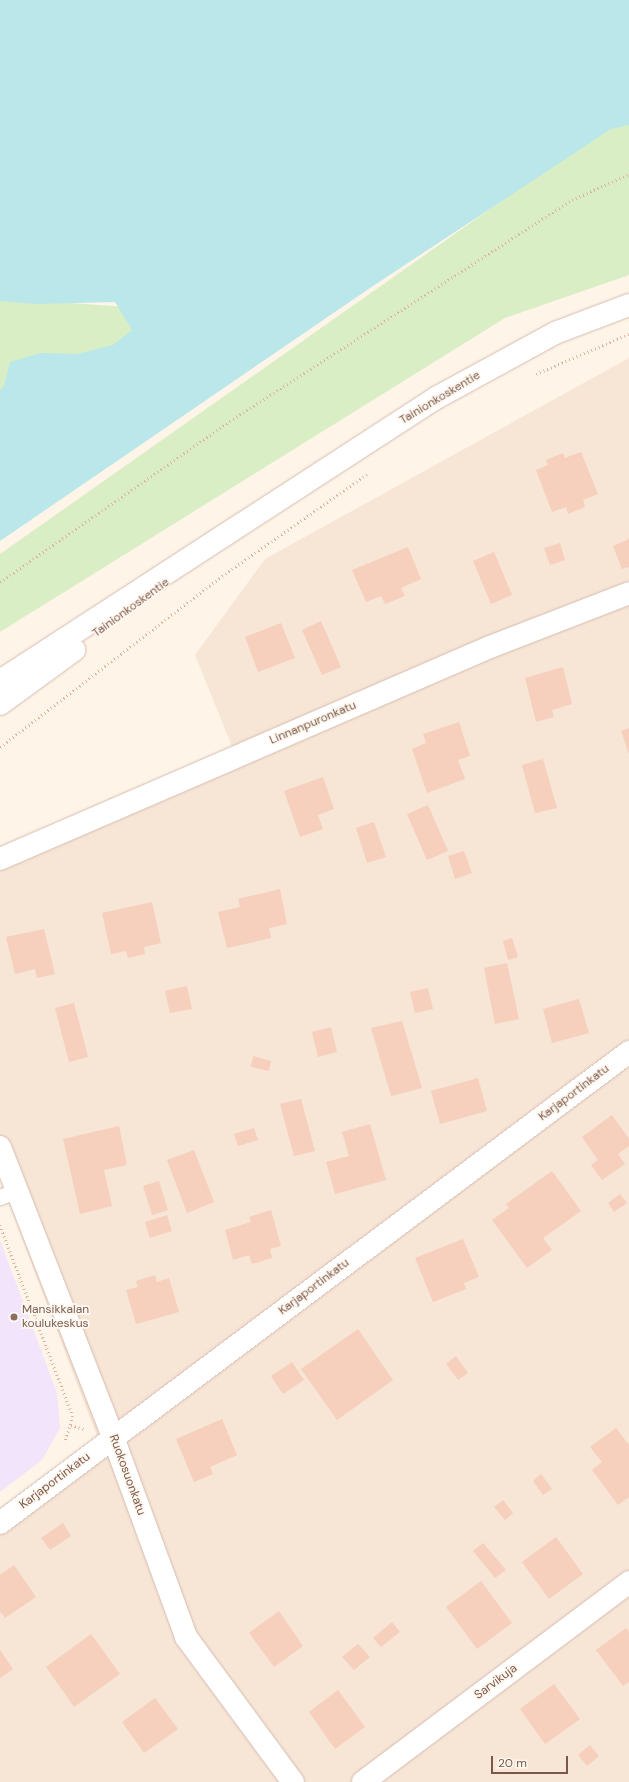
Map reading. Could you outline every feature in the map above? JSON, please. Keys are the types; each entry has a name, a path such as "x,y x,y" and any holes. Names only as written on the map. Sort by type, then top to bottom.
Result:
{"street":[{"name":"Tainionkoskentie","path":"0,682 262,513 436,398 555,332 629,305"},
{"name":"Tainionkoskentie","path":"0,704 262,513"},
{"name":"Linnanpuronkatu","path":"0,859 490,647 629,593"},
{"name":"Karjaportinkatu","path":"0,1523 629,1052"},
{"name":"Ruokosuonkatu","path":"0,1147 9,1193 113,1437 186,1637 293,1782"},
{"name":"Sarvikuja","path":"363,1782 629,1582"}],"path":[{"path":"0,582 233,419 572,200 629,174"},
{"path":"532,375 629,334"},
{"path":"0,747 222,576 374,469"},
{"path":"0,1225 73,1416 64,1446"}],"shaded area":[{"path":"629,358 629,1782 0,1782 0,1535 104,1455 0,1180 0,851 233,749 195,655 265,559"},
{"name":"Mansikkalan koulukeskus","path":"0,1240 57,1393 60,1428 42,1460 0,1492"}],"green space":[{"path":"629,119 629,275 505,318 0,632 0,554 611,124"},
{"path":"0,298 140,308 136,335 0,404"}],"water":[{"path":"0,0 629,0 629,125 611,129 370,288 0,541 0,390 4,386 10,362 41,353 77,354 113,345 132,330 115,302 36,304 0,301"}],"building":[{"path":"581,452 598,494 583,500 585,507 568,514 566,507 552,512 536,470 548,465 546,460 563,453 565,458"},
{"path":"629,539 629,567 622,569 613,546"},
{"path":"560,543 565,560 550,565 544,548"},
{"path":"408,547 421,579 401,588 405,596 385,604 381,596 366,602 352,570"},
{"path":"494,552 512,595 491,604 473,561"},
{"path":"321,621 341,667 322,675 302,630"},
{"path":"281,623 295,658 258,672 245,637"},
{"path":"563,667 572,704 552,710 554,717 536,722 525,678"},
{"path":"459,722 470,756 458,760 465,779 427,793 412,749 426,743 423,734"},
{"path":"629,728 629,754 621,731"},
{"path":"543,759 557,808 535,813 522,765"},
{"path":"323,777 334,809 318,815 323,829 300,837 284,791"},
{"path":"428,805 448,851 427,860 407,814"},
{"path":"374,822 386,857 367,863 356,828"},
{"path":"464,851 472,873 455,879 448,856"},
{"path":"280,889 287,924 269,928 271,938 227,948 218,912 240,907 238,899"},
{"path":"152,902 161,943 144,947 145,954 128,958 126,951 111,954 102,913"},
{"path":"44,929 55,974 37,978 35,969 15,974 6,937"},
{"path":"512,938 518,957 508,960 503,941"},
{"path":"507,963 519,1019 495,1024 484,968"},
{"path":"187,986 192,1009 170,1013 165,991"},
{"path":"428,988 433,1009 415,1013 410,992"},
{"path":"579,999 589,1033 552,1043 543,1009"},
{"path":"74,1003 88,1057 69,1062 55,1008"},
{"path":"402,1021 422,1088 391,1096 371,1028"},
{"path":"331,1027 337,1052 318,1057 312,1032"},
{"path":"253,1056 271,1061 269,1071 251,1067"},
{"path":"478,1078 487,1111 440,1124 431,1091"},
{"path":"301,1099 315,1151 294,1156 280,1104"},
{"path":"612,1115 629,1139 629,1146 618,1154 625,1164 602,1180 591,1165 598,1160 582,1137"},
{"path":"370,1124 386,1180 335,1194 326,1162 349,1156 342,1132"},
{"path":"119,1126 127,1165 104,1170 112,1206 80,1214 63,1139"},
{"path":"254,1128 258,1140 238,1146 234,1134"},
{"path":"194,1150 214,1202 187,1213 167,1160"},
{"path":"552,1171 581,1211 543,1238 552,1250 527,1268 492,1220 509,1208 506,1204"},
{"path":"159,1181 168,1210 152,1215 143,1186"},
{"path":"620,1194 627,1203 614,1212 608,1203"},
{"path":"271,1210 281,1246 270,1249 272,1258 252,1264 249,1255 233,1260 225,1230 251,1222 249,1217"},
{"path":"167,1215 172,1231 150,1238 145,1222"},
{"path":"463,1239 479,1277 464,1283 466,1289 433,1302 415,1258"},
{"path":"155,1275 157,1282 169,1278 179,1312 136,1324 126,1290 138,1287 136,1281"},
{"path":"358,1329 393,1380 337,1420 301,1369"},
{"path":"456,1356 468,1373 458,1380 446,1364"},
{"path":"292,1362 304,1380 283,1394 271,1376"},
{"path":"222,1419 237,1455 210,1467 213,1474 194,1482 176,1439"},
{"path":"616,1428 629,1445 629,1497 618,1505 592,1470 602,1462 590,1447"},
{"path":"541,1474 552,1489 543,1495 533,1481"},
{"path":"503,1500 513,1513 505,1520 494,1507"},
{"path":"63,1523 71,1536 50,1550 41,1538"},
{"path":"556,1537 583,1574 549,1599 522,1562"},
{"path":"483,1543 506,1570 495,1578 473,1551"},
{"path":"14,1565 36,1597 5,1618 0,1611 0,1575"},
{"path":"481,1581 512,1623 477,1649 446,1607"},
{"path":"279,1611 303,1646 274,1667 249,1633"},
{"path":"392,1622 400,1632 381,1647 373,1638"},
{"path":"626,1628 629,1632 629,1682 623,1686 596,1650"},
{"path":"91,1634 120,1674 74,1707 46,1667"},
{"path":"358,1644 370,1657 354,1670 342,1657"},
{"path":"0,1650 13,1669 0,1678"},
{"path":"554,1684 580,1719 545,1744 520,1709"},
{"path":"338,1690 365,1727 335,1749 309,1712"},
{"path":"155,1698 178,1729 144,1753 122,1722"},
{"path":"590,1745 599,1756 587,1766 578,1755"}],"place":[{"name":"Mansikkalan koulukeskus","path":"14,1317"}]}
